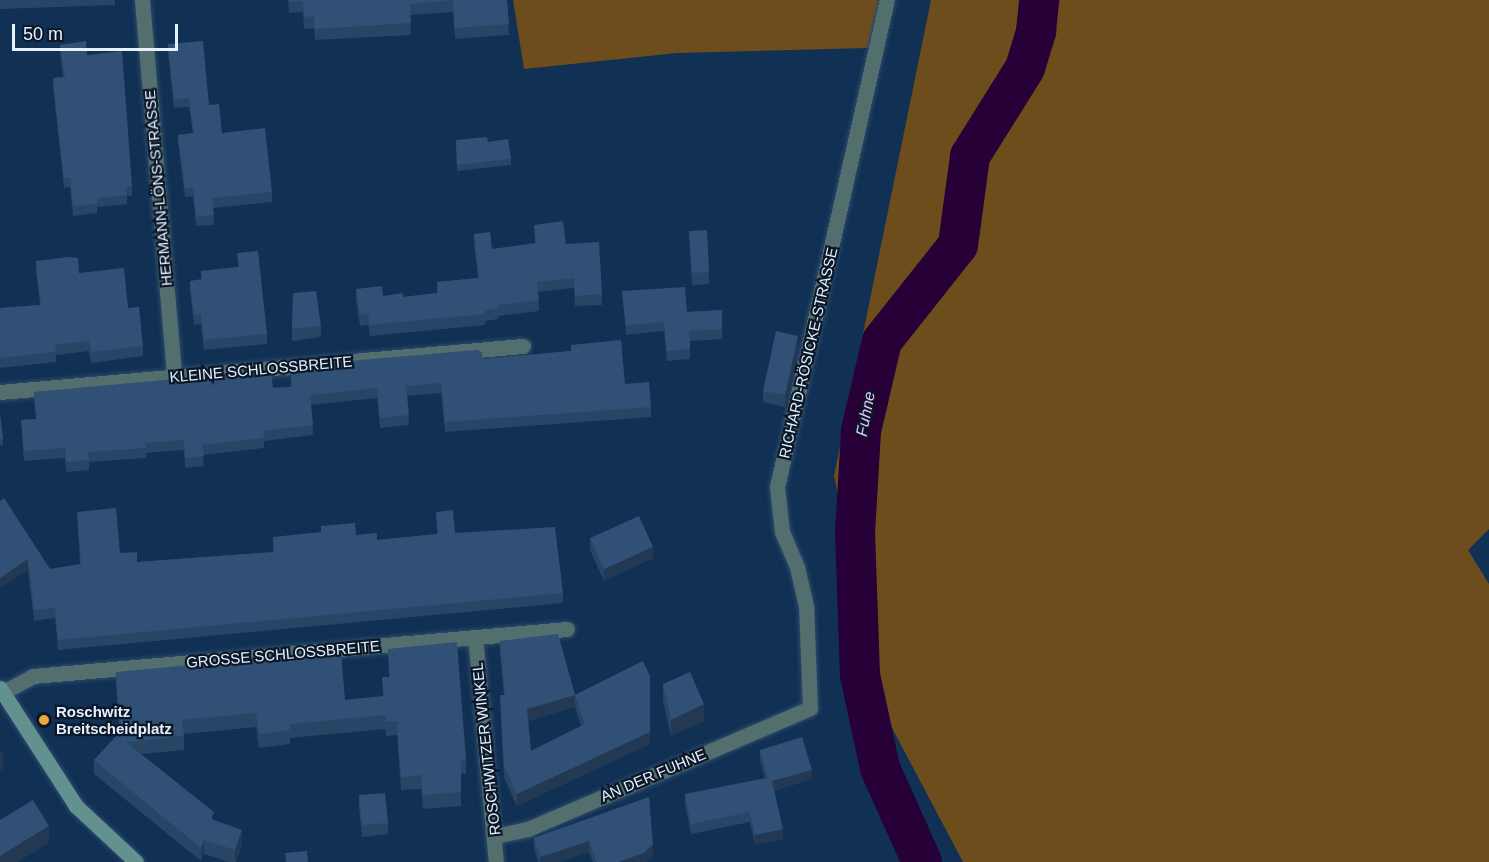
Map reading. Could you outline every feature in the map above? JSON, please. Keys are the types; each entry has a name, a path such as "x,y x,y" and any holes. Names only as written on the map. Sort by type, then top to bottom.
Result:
{"main road":[{"path":"1,690 76,806 134,862"}],"street":[{"name":"HERMANN-LÖNS-STRASSE","path":"142,0 174,376"},
{"name":"RICHARD-RÖSICKE-STRASSE","path":"810,708 806,606 797,567 782,532 777,487 887,0"},
{"name":"KLEINE SCHLOSSBREITE","path":"0,392 523,346"},
{"name":"GROSSE SCHLOSSBREITE","path":"1,690 33,676 567,629"},
{"name":"ROSCHWITZER WINKEL","path":"475,637 496,862"},
{"name":"AN DER FUHNE","path":"495,836 528,829 810,708"}],"shaded area":[{"path":"513,0 879,0 868,48 677,53 524,69"},
{"path":"931,0 1489,0 1489,529 1468,550 1489,584 1489,862 963,862 891,726 834,476"}],"building":[{"path":"289,0 453,0 410,4 411,23 315,29 314,16 304,17 303,1 289,2"},
{"path":"453,0 507,0 509,24 455,28"},
{"path":"86,41 87,55 122,51 132,186 126,187 127,195 97,198 97,204 73,206 70,178 64,178 53,78 65,77 60,45"},
{"path":"203,41 209,105 219,104 222,133 265,128 272,192 212,198 214,215 196,217 193,187 185,188 178,135 194,133 189,98 174,99 168,44"},
{"path":"487,137 488,142 508,139 511,159 457,165 456,140"},
{"path":"563,221 566,244 599,242 602,294 575,296 574,278 537,282 539,300 498,305 498,308 485,310 485,314 370,325 368,314 360,315 356,289 382,286 383,296 403,293 403,297 438,293 437,282 479,278 474,234 490,232 492,249 536,243 534,225"},
{"path":"707,230 709,272 692,273 689,231"},
{"path":"258,251 267,334 204,340 201,314 194,315 190,281 202,279 201,271 239,267 237,253"},
{"path":"78,258 79,273 124,268 128,308 139,307 143,346 91,352 89,341 55,345 56,352 0,358 0,308 41,305 36,261"},
{"path":"685,287 687,312 722,310 722,329 689,331 690,349 667,351 664,322 626,325 622,291"},
{"path":"316,291 321,326 292,329 293,293"},
{"path":"776,331 798,336 785,395 763,391"},
{"path":"621,340 625,384 649,382 651,407 445,422 441,383 406,386 409,415 380,418 377,388 310,395 313,425 263,431 264,438 202,445 204,456 185,458 184,440 145,443 146,448 88,452 89,460 66,462 65,448 24,451 21,420 37,419 34,392 271,370 273,388 291,387 291,366 477,350 482,352 483,359 571,351 571,345"},
{"path":"0,415 3,439 0,439"},
{"path":"4,498 50,569 81,564 77,512 116,508 120,553 137,552 137,562 274,552 273,537 321,532 321,526 355,523 356,535 377,533 377,540 438,534 436,512 453,510 455,533 555,527 563,593 58,640 55,608 34,610 28,559 0,578 0,501"},
{"path":"639,516 653,547 604,569 590,538"},
{"path":"558,634 575,695 643,661 650,676 650,732 517,794 504,766 500,695 505,695 500,641","holes":["575,695 585,724 531,751 527,709"]},
{"path":"457,642 466,760 461,760 461,792 423,795 421,775 401,777 397,721 386,722 385,715 289,724 290,730 259,734 256,713 182,720 184,736 126,742 214,812 211,819 242,830 235,850 204,840 201,848 94,760 117,735 121,738 116,672 341,651 345,700 384,696 382,677 390,677 388,649"},
{"path":"690,672 704,704 671,720 663,684"},
{"path":"802,737 812,770 772,781 783,829 755,835 750,812 691,824 685,794 768,778 760,750"},
{"path":"385,793 388,823 362,825 359,795"},
{"path":"649,797 653,844 644,853 618,862 597,862 589,841 540,857 534,838"},
{"path":"33,800 49,826 0,856 0,820"},
{"path":"307,851 308,862 286,862 285,853"}],"waterway":[{"name":"Fuhne","path":"922,862 880,768 860,675 855,533 861,431 882,341 958,245 970,156 1025,68 1036,31 1039,0"}],"place":[{"name":"Roschwitz Breitscheidplatz","path":"44,720"}]}
